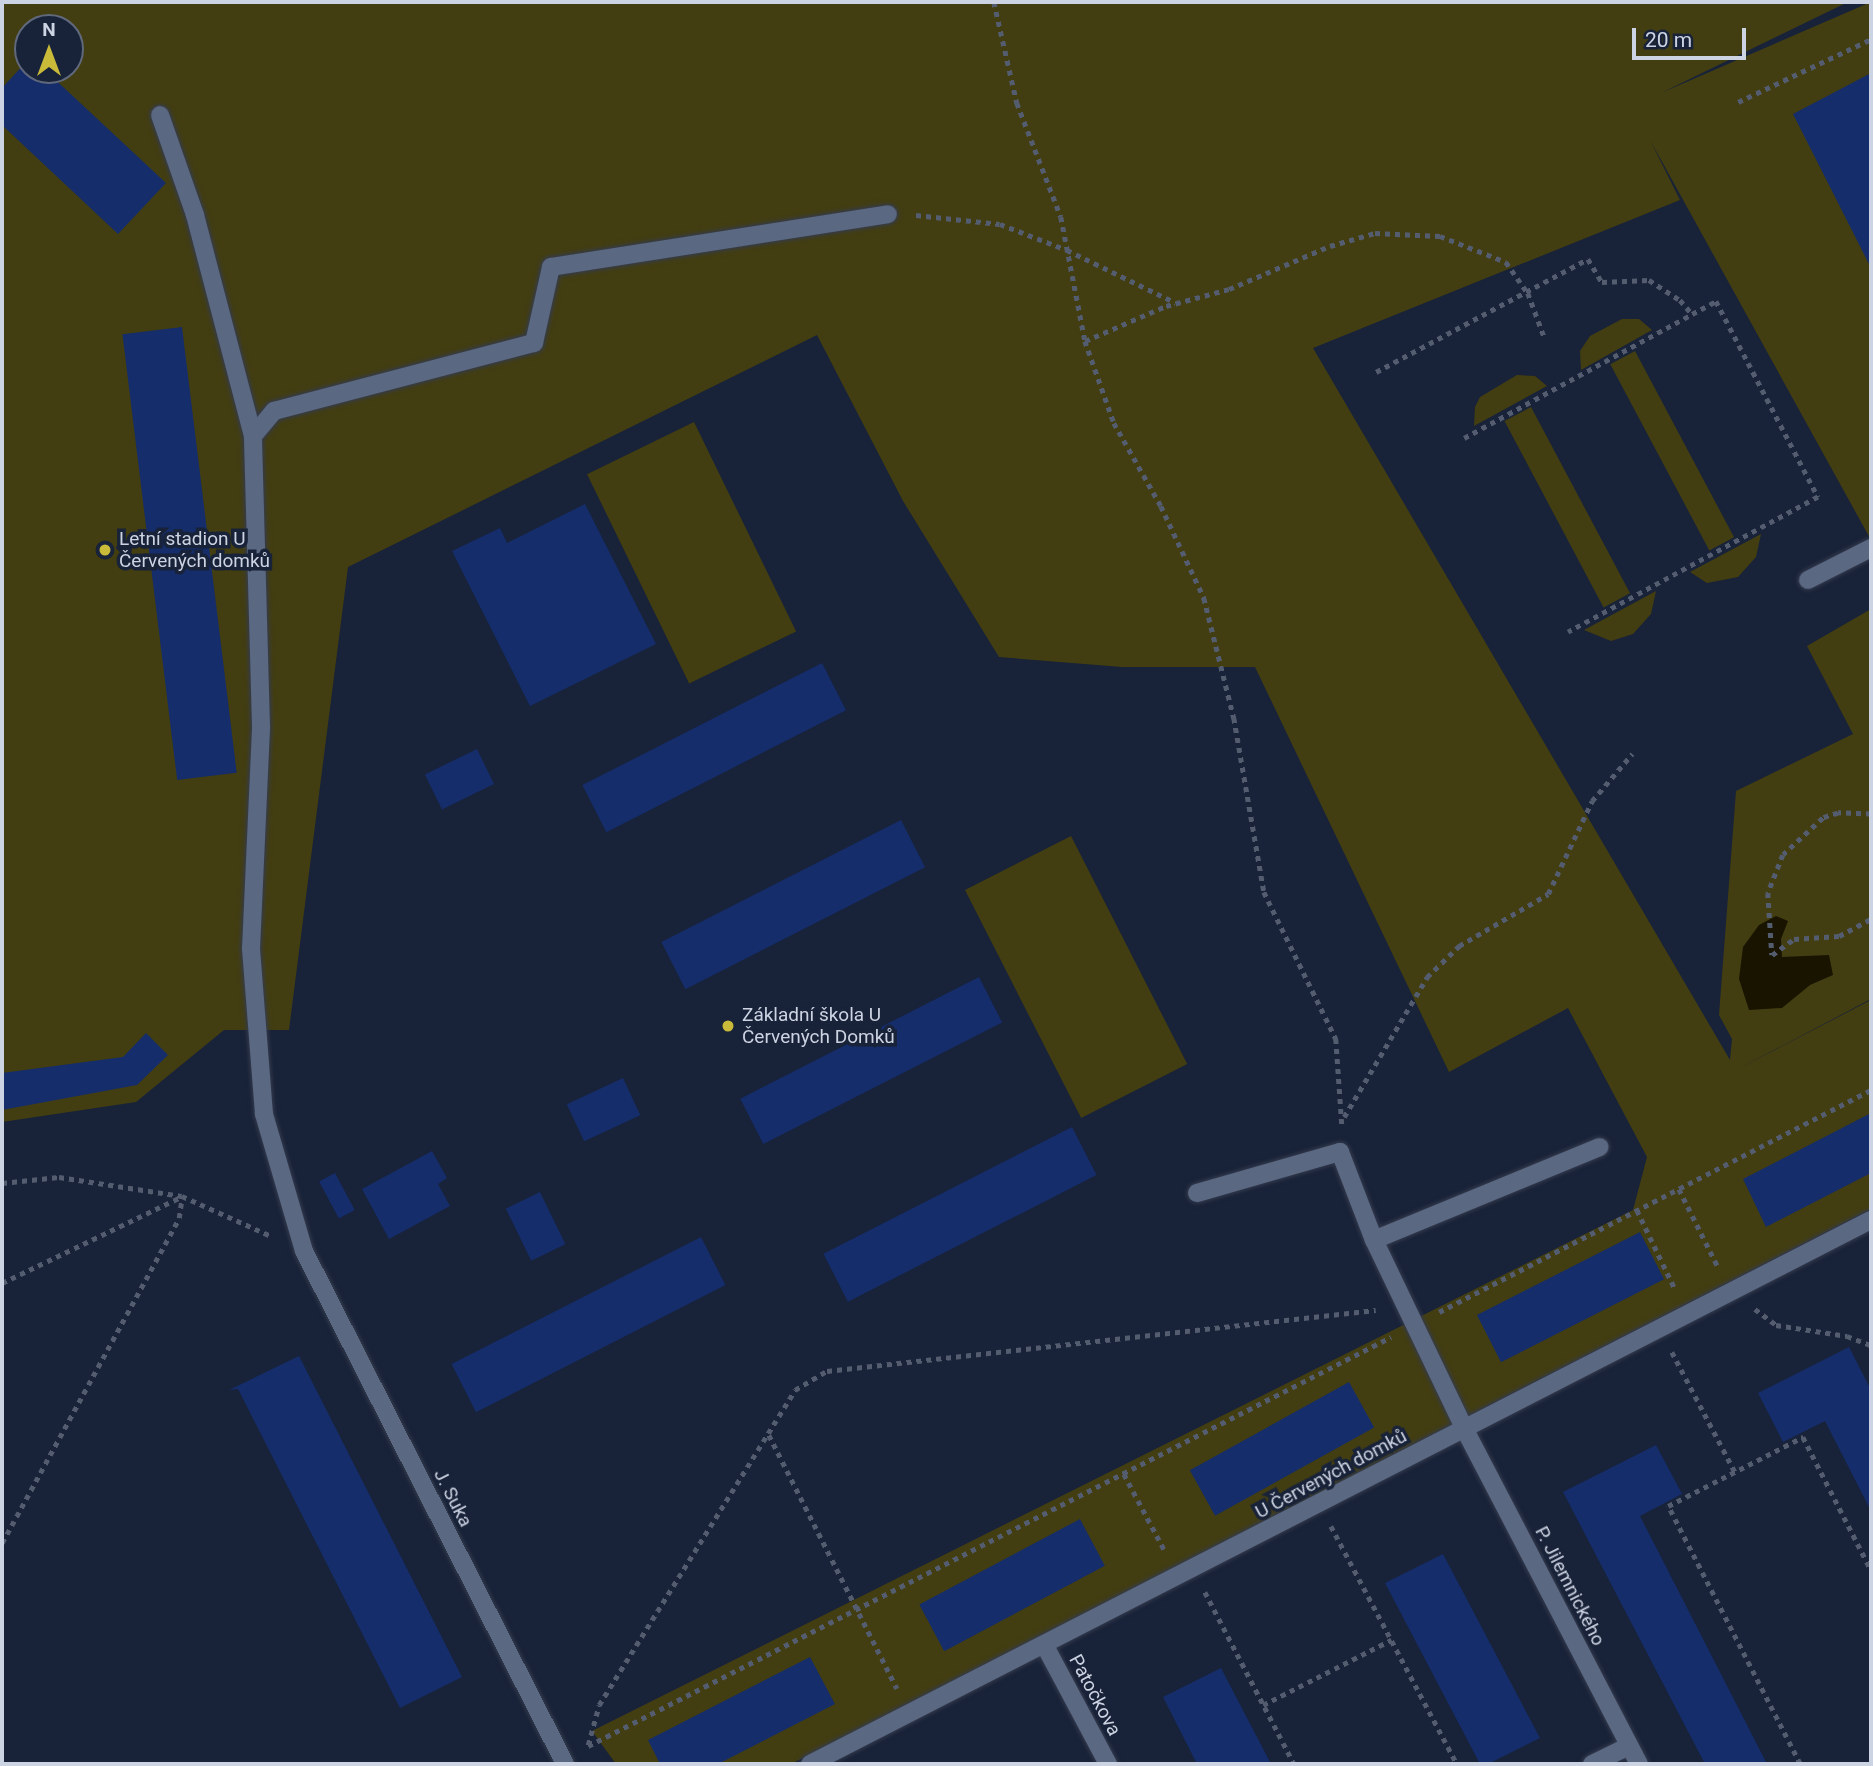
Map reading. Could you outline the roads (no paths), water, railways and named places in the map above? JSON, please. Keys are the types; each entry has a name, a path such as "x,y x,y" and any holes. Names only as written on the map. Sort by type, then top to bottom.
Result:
{"street":[{"name":"J. Suka","path":"160,115 195,215 253,436 261,726 251,949 264,1114 304,1251 565,1764"},
{"path":"253,436 274,411 534,343 551,267 888,214"},
{"path":"1808,580 1871,548"},
{"path":"1374,1240 1600,1147"},
{"name":"P. Jilemnického","path":"1196,1193 1340,1152 1374,1240 1412,1326 1639,1764"},
{"name":"U Červených domků","path":"810,1764 1045,1646 1871,1220"},
{"name":"Patočkova","path":"1045,1646 1108,1764"},
{"path":"1592,1764 1629,1746"}],"place":[{"name":"Letní stadion U Červených domků","path":"105,550"},
{"name":"Základní škola U Červených Domků","path":"728,1026"}]}
